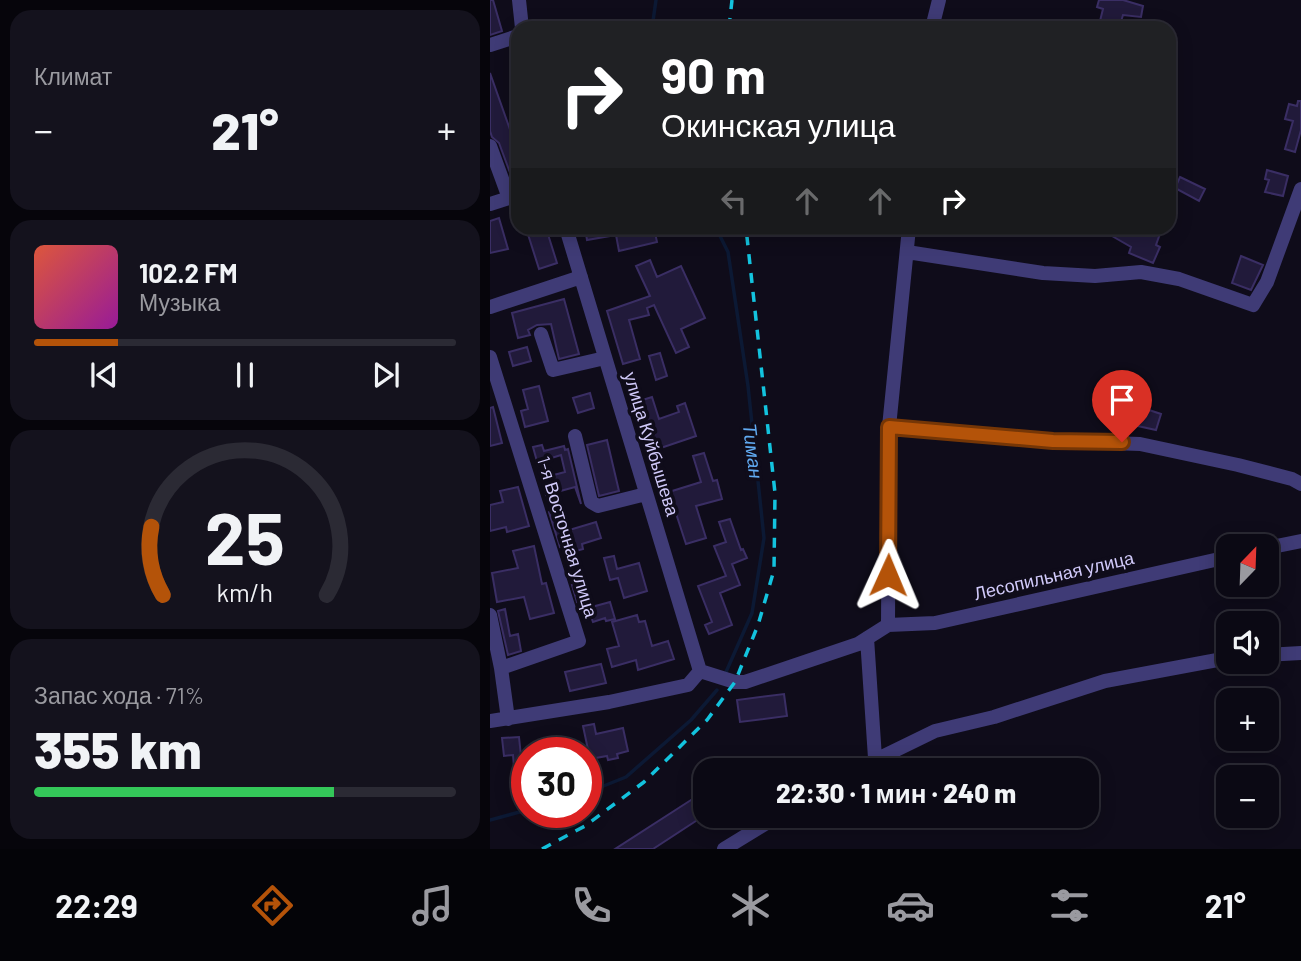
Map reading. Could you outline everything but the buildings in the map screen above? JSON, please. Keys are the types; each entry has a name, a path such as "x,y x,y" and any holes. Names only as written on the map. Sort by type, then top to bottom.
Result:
{"street":[{"path":"519,0 521,21"},
{"path":"934,21 939,0"},
{"path":"490,45 511,38"},
{"path":"490,146 511,193"},
{"path":"906,252 1043,273 1095,276 1141,272 1179,279 1253,305 1267,282 1301,190"},
{"path":"490,204 511,198"},
{"name":"улица Куйбышева","path":"568,235 699,671"},
{"path":"490,722 609,702 688,685 699,671 745,682 858,644 888,625 889,427 908,235"},
{"path":"490,307 581,277"},
{"path":"541,334 553,370 605,358"},
{"name":"1-я Восточная улица","path":"490,357 579,641 500,668"},
{"path":"889,427 1053,441 1140,444 1292,479 1301,484"},
{"path":"575,436 591,502 598,506 646,494"},
{"path":"1279,546 1301,541"},
{"name":"Лесопильная улица","path":"888,625 935,623 1216,560"},
{"path":"490,615 508,719"},
{"path":"867,638 875,758 934,731 994,717 1105,681 1216,660"},
{"path":"1279,654 1301,653"},
{"path":"724,849 758,828"}],"waterway":[{"name":"Тиман","path":"653,21 656,0"},
{"name":"Тиман","path":"720,235 728,252 748,386 764,538 752,613 726,672"},
{"name":"Тиман","path":"602,787 626,777 691,720 717,690"},
{"name":"Тиман","path":"490,820 511,814"}],"railway":[{"path":"730,21 732,0"},
{"path":"542,849 585,826 644,782 707,720 735,682 758,625 774,570 775,493 747,235"}],"route":[{"path":"888,575 889,427 1053,441 1122,442"}]}
